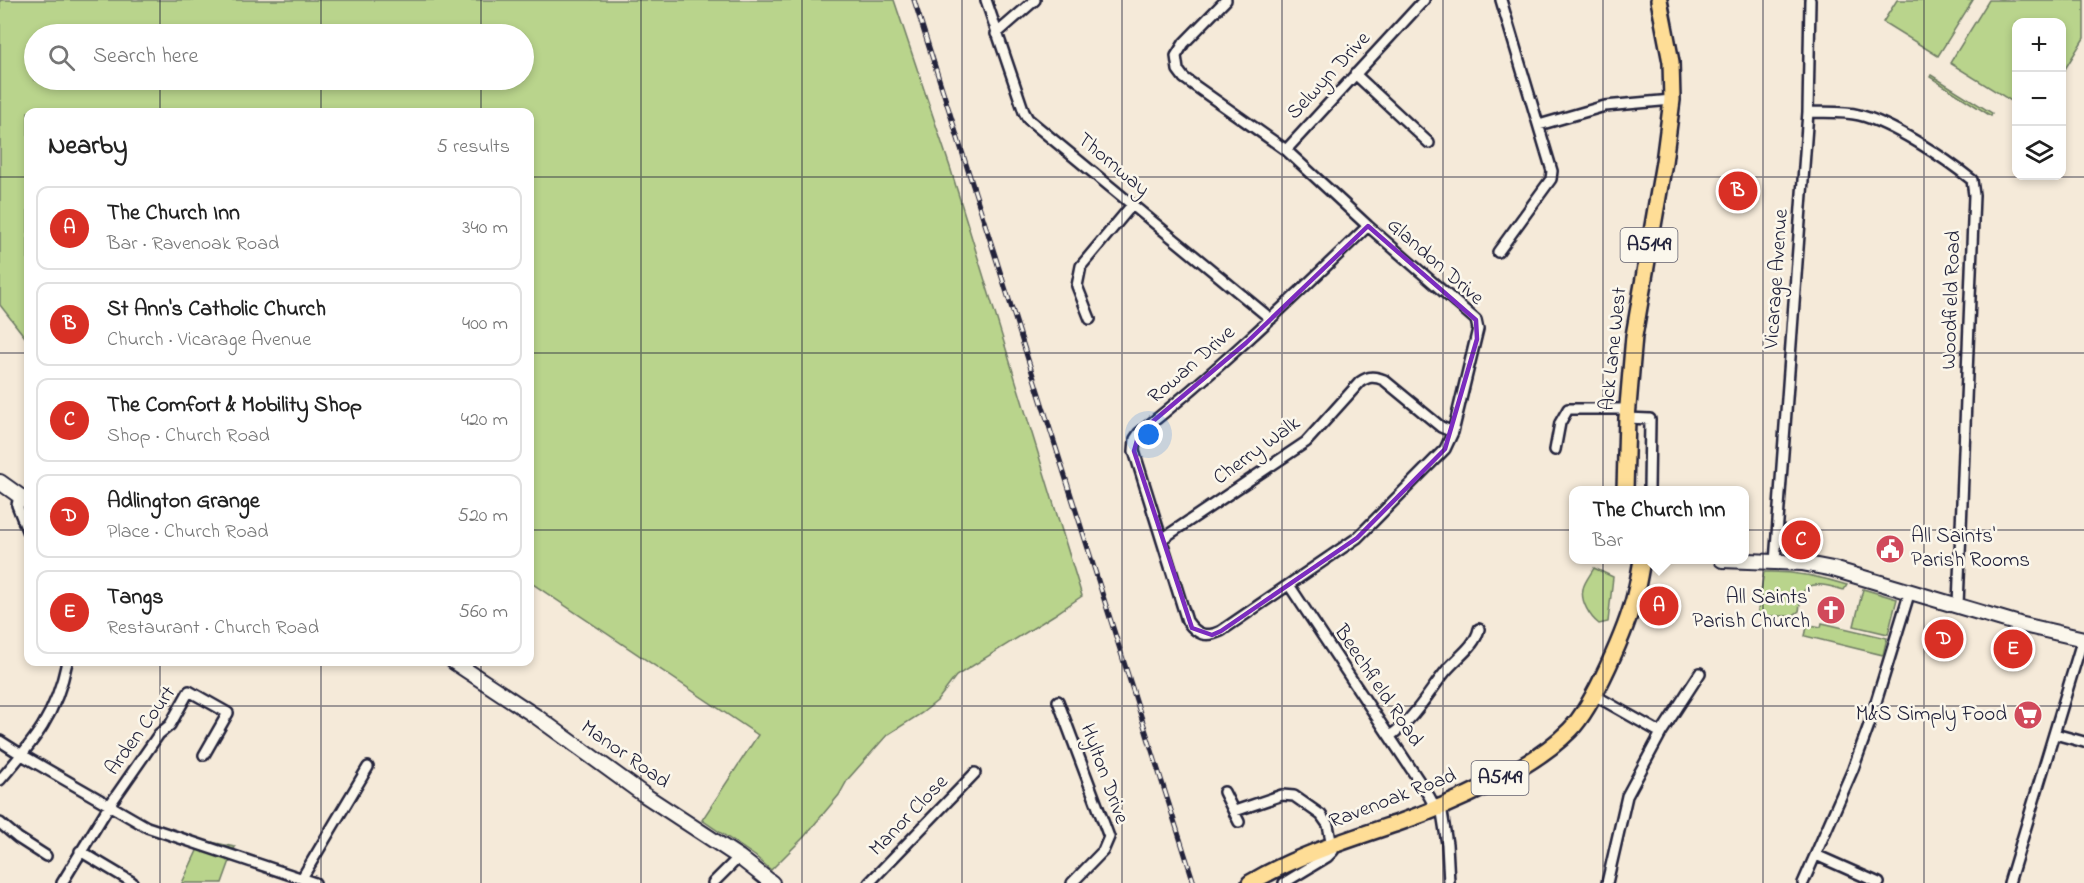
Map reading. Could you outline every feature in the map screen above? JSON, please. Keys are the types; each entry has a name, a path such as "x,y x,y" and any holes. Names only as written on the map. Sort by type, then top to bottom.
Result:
{"main road":[{"name":"Ack Lane West","path":"1625,486 1634,336 1664,162 1672,100 1671,62 1659,0"},
{"name":"Ravenoak Road","path":"1250,883 1271,871 1331,845 1438,808 1496,780 1543,753 1571,730 1594,695 1635,597 1641,564"}],"street":[{"name":"Thornway","path":"986,0 996,34 1028,119 1271,319"},
{"path":"996,34 1035,0"},
{"name":"Glandon Drive","path":"1226,0 1184,43 1176,56 1178,70 1184,78 1286,150 1368,226 1476,320 1478,329 1453,432 1445,449 1357,538 1289,585"},
{"name":"Selwyn Drive","path":"1286,150 1424,0"},
{"path":"1498,252 1551,179 1552,171 1501,0"},
{"name":"Vicarage Avenue","path":"1775,562 1808,112 1810,0"},
{"path":"1355,74 1429,143"},
{"path":"1539,125 1605,106 1672,100"},
{"name":"Woodfield Road","path":"1808,112 1857,114 1881,121 1959,169 1972,180 1974,195 1958,605"},
{"path":"1090,319 1077,286 1081,266 1132,205"},
{"name":"Rowan Drive","path":"1289,585 1212,635 1200,633 1187,621 1134,451 1135,439 1139,433 1192,391 1271,319 1368,226"},
{"name":"Cherry Walk","path":"1162,539 1306,442 1367,377 1374,376 1384,380 1441,427 1453,432"},
{"path":"1555,450 1560,423 1568,409 1628,414 1654,420 1649,486"},
{"path":"0,482 24,499 17,505 24,523"},
{"path":"1749,561 1802,563 1833,569 2019,624 2084,639 2009,883"},
{"name":"Beechfield Road","path":"1289,585 1438,808"},
{"path":"1803,883 1838,806 1869,725 1910,591"},
{"path":"1390,735 1423,705 1444,673 1475,647 1479,629"},
{"path":"0,780 34,740 46,720 66,666"},
{"name":"Manor Road","path":"460,666 537,717 643,794 739,857 772,883"},
{"path":"1607,883 1627,796 1661,733 1700,673"},
{"name":"Arden Court","path":"109,806 159,734 170,725 189,691 228,713 204,755"},
{"path":"1594,695 1661,733"},
{"name":"Hylton Drive","path":"1058,701 1109,837 1102,851 1072,883"},
{"path":"2055,734 2084,742"},
{"path":"0,741 147,827 315,883"},
{"path":"302,878 368,767"},
{"name":"Manor Close","path":"869,883 975,773"},
{"path":"1224,792 1239,822"},
{"path":"1235,811 1282,795 1294,796 1320,815 1328,825 1332,851 1327,857 1284,883"},
{"path":"62,883 109,806"},
{"path":"1438,808 1447,844 1449,883"},
{"path":"0,823 46,856"},
{"path":"80,851 132,882"},
{"path":"1816,855 1879,883"},
{"path":"713,883 739,857"}],"highlighted area":[{"path":"1368,226 1476,320 1477,339 1445,449 1357,538 1221,631 1212,635 1192,628 1134,451 1139,433 1246,343"}],"green space":[{"path":"0,0 894,0 950,167 1082,596 956,676 937,701 887,735 848,779 839,795 804,837 771,870 755,856 702,820 758,735 534,585 534,108 24,108 24,336 0,305"},
{"path":"1897,0 1973,0 1938,56 1883,22"},
{"path":"1989,0 2084,0 2084,38 2066,67 2066,18 2012,18 2012,102 1950,63"},
{"path":"1931,75 1992,113 1991,116 1930,77"},
{"path":"1594,568 1613,577 1608,622 1599,624 1586,608 1582,594"},
{"path":"1764,572 1806,575 1847,585 1844,590 1822,585 1806,588 1801,596 1799,611 1792,616 1757,616"},
{"path":"1863,589 1897,599 1888,634 1854,626"},
{"path":"1822,623 1887,638 1883,655 1805,636 1807,627 1811,625 1821,627"},
{"path":"202,840 235,847 222,883 182,883"}],"railway":[{"path":"914,0 1194,883"}],"place":[{"name":"St Ann's Catholic Church","path":"1738,191"},
{"name":"The Comfort & Mobility Shop","path":"1801,540"},
{"name":"All Saints' Parish Rooms","path":"1890,549"},
{"name":"The Church Inn","path":"1659,606"},
{"name":"All Saints' Parish Church","path":"1831,610"},
{"name":"Adlington Grange","path":"1944,639"},
{"name":"Tangs","path":"2013,649"},
{"name":"M&S Simply Food","path":"2028,715"}]}
